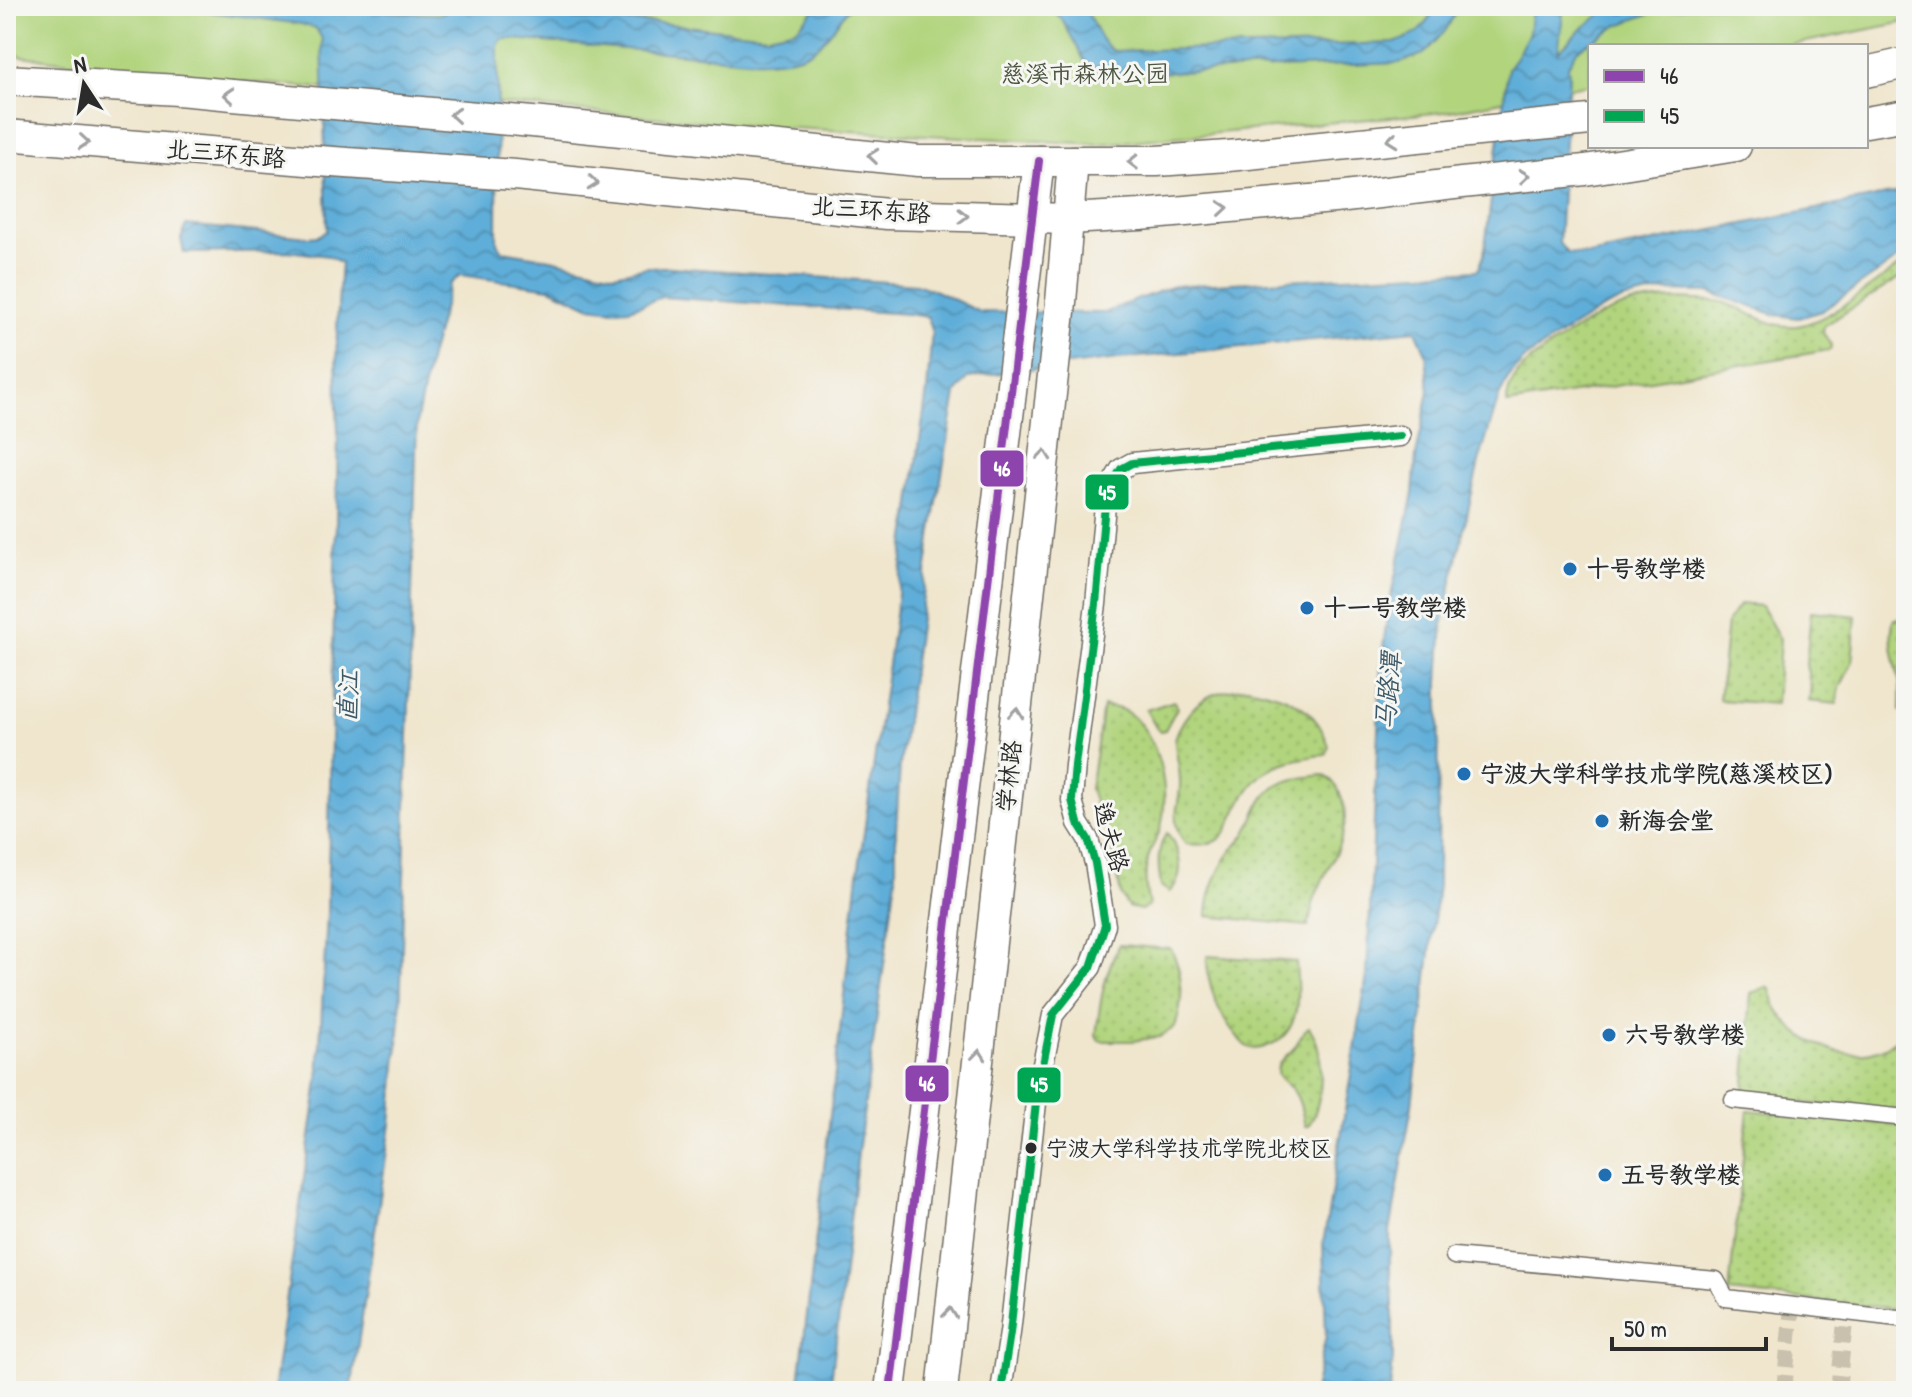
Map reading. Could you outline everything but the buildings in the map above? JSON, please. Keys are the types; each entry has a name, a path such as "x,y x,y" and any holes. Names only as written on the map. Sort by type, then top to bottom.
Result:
{"main road":[{"path":"1868,72 1906,63"},
{"path":"6,80 178,90 918,161 1137,162 1228,156 1588,120"},
{"path":"1868,122 1906,115"},
{"name":"北三环东路","path":"6,135 515,175 887,214 1069,219 1345,197 1585,170 1723,148"},
{"name":"学林路","path":"890,1391 1039,161"},
{"name":"学林路","path":"942,1391 1061,302 1073,161"}],"street":[{"name":"逸夫路","path":"1001,1391 1037,1094 1053,1015 1091,967 1105,925 1095,863 1072,800 1106,494 1121,469 1132,463 1400,436"},
{"path":"1733,1100 1906,1118"},
{"path":"1454,1256 1716,1280 1726,1298 1906,1319"}],"green space":[{"name":"慈溪市森林公园","path":"6,6 1906,6 1906,22 1795,44 1588,44 1588,84 1445,112 1098,144 752,126 169,75 6,54"},
{"path":"1906,261 1906,274 1824,326 1823,333 1831,345 1830,350 1507,404 1511,384 1522,368 1588,322 1620,307 1655,300 1715,301 1771,323 1802,325 1841,307"},
{"path":"1740,604 1761,606 1780,639 1776,704 1719,700 1727,622"},
{"path":"1811,611 1856,616 1852,663 1840,688 1837,704 1809,701 1811,687 1806,665"},
{"path":"1894,619 1906,620 1906,712 1900,711 1900,684 1892,643"},
{"path":"1247,687 1276,694 1303,708 1324,734 1329,746 1326,754 1288,762 1267,771 1248,791 1222,837 1200,845 1186,844 1176,822 1180,780 1175,742 1177,733 1190,711 1204,699 1219,692"},
{"path":"1174,701 1177,708 1165,730 1160,731 1146,710"},
{"path":"1103,706 1127,712 1148,734 1163,780 1161,827 1148,857 1146,871 1149,906 1141,910 1128,907 1121,895 1111,842 1090,789"},
{"path":"1323,775 1339,791 1345,824 1338,848 1315,899 1308,926 1207,916 1219,871 1245,835 1266,795 1288,781"},
{"path":"1167,833 1180,862 1178,878 1169,892 1161,886 1159,865 1159,852"},
{"path":"1119,945 1171,949 1178,968 1181,997 1175,1027 1159,1037 1099,1041 1096,1035 1106,978"},
{"path":"1207,956 1296,962 1296,1009 1281,1039 1258,1048 1249,1048 1242,1043 1224,1019 1215,999"},
{"path":"1769,987 1786,1021 1797,1032 1823,1047 1867,1053 1881,1049 1906,1031 1906,1113 1744,1097 1751,993"},
{"path":"1309,1027 1318,1049 1321,1077 1317,1104 1308,1126 1305,1126 1296,1094 1279,1077 1277,1070"},
{"path":"1748,1110 1906,1126 1906,1310 1729,1292"}],"water":[{"path":"164,6 367,6 391,12 439,14 456,6 507,6 508,10 530,17 660,23 768,35 796,29 818,6 851,6 813,50 781,60 502,39 498,45 497,243 503,251 614,274 647,267 670,267 916,284 980,312 1105,313 1174,286 1478,270 1484,254 1508,68 1529,33 1532,6 1564,6 1558,52 1580,30 1612,6 1696,6 1654,12 1619,25 1577,50 1568,66 1559,243 1567,253 1589,255 1906,191 1906,253 1822,311 1798,318 1776,315 1708,292 1664,291 1622,300 1602,309 1523,360 1508,378 1499,397 1479,462 1443,622 1439,681 1438,885 1412,1105 1390,1232 1393,1359 1390,1391 1314,1391 1326,1336 1323,1244 1367,976 1381,663 1429,391 1426,353 1416,330 985,375 968,378 956,394 932,531 900,765 896,878 858,1153 830,1391 798,1391 858,874 927,391 932,330 928,317 907,314 662,297 629,309 613,310 591,307 550,288 460,275 450,284 417,419 400,1020 391,1124 351,1391 273,1391 318,1081 327,913 338,434 336,348 341,263 329,256 287,251 184,253 181,239 186,225 308,237 327,231 322,39 316,28 301,24"},
{"path":"1048,6 1083,6 1100,36 1113,51 1394,43 1419,30 1435,6 1459,6 1446,30 1424,54 1399,63 1105,75 1088,67 1061,18"}],"tunnel":[{"path":"1784,1391 1792,1306"},
{"path":"1838,1391 1846,1312"}],"transit line":[{"name":"46","path":"890,1391 1039,161"},
{"name":"45","path":"1001,1391 1037,1094 1053,1015 1091,967 1105,925 1095,863 1072,800 1106,494 1121,469 1132,463 1400,436"}],"place":[{"name":"十号教学楼","path":"1570,569"},
{"name":"十一号教学楼","path":"1307,608"},
{"name":"宁波大学科学技术学院(慈溪校区)","path":"1464,774"},
{"name":"新海会堂","path":"1602,821"},
{"name":"六号教学楼","path":"1609,1035"},
{"name":"宁波大学科学技术学院北校区","path":"1031,1148"},
{"name":"五号教学楼","path":"1605,1175"}],"water label":[{"name":"马路潭","path":"1388,691"},
{"name":"直江","path":"348,696"}]}
